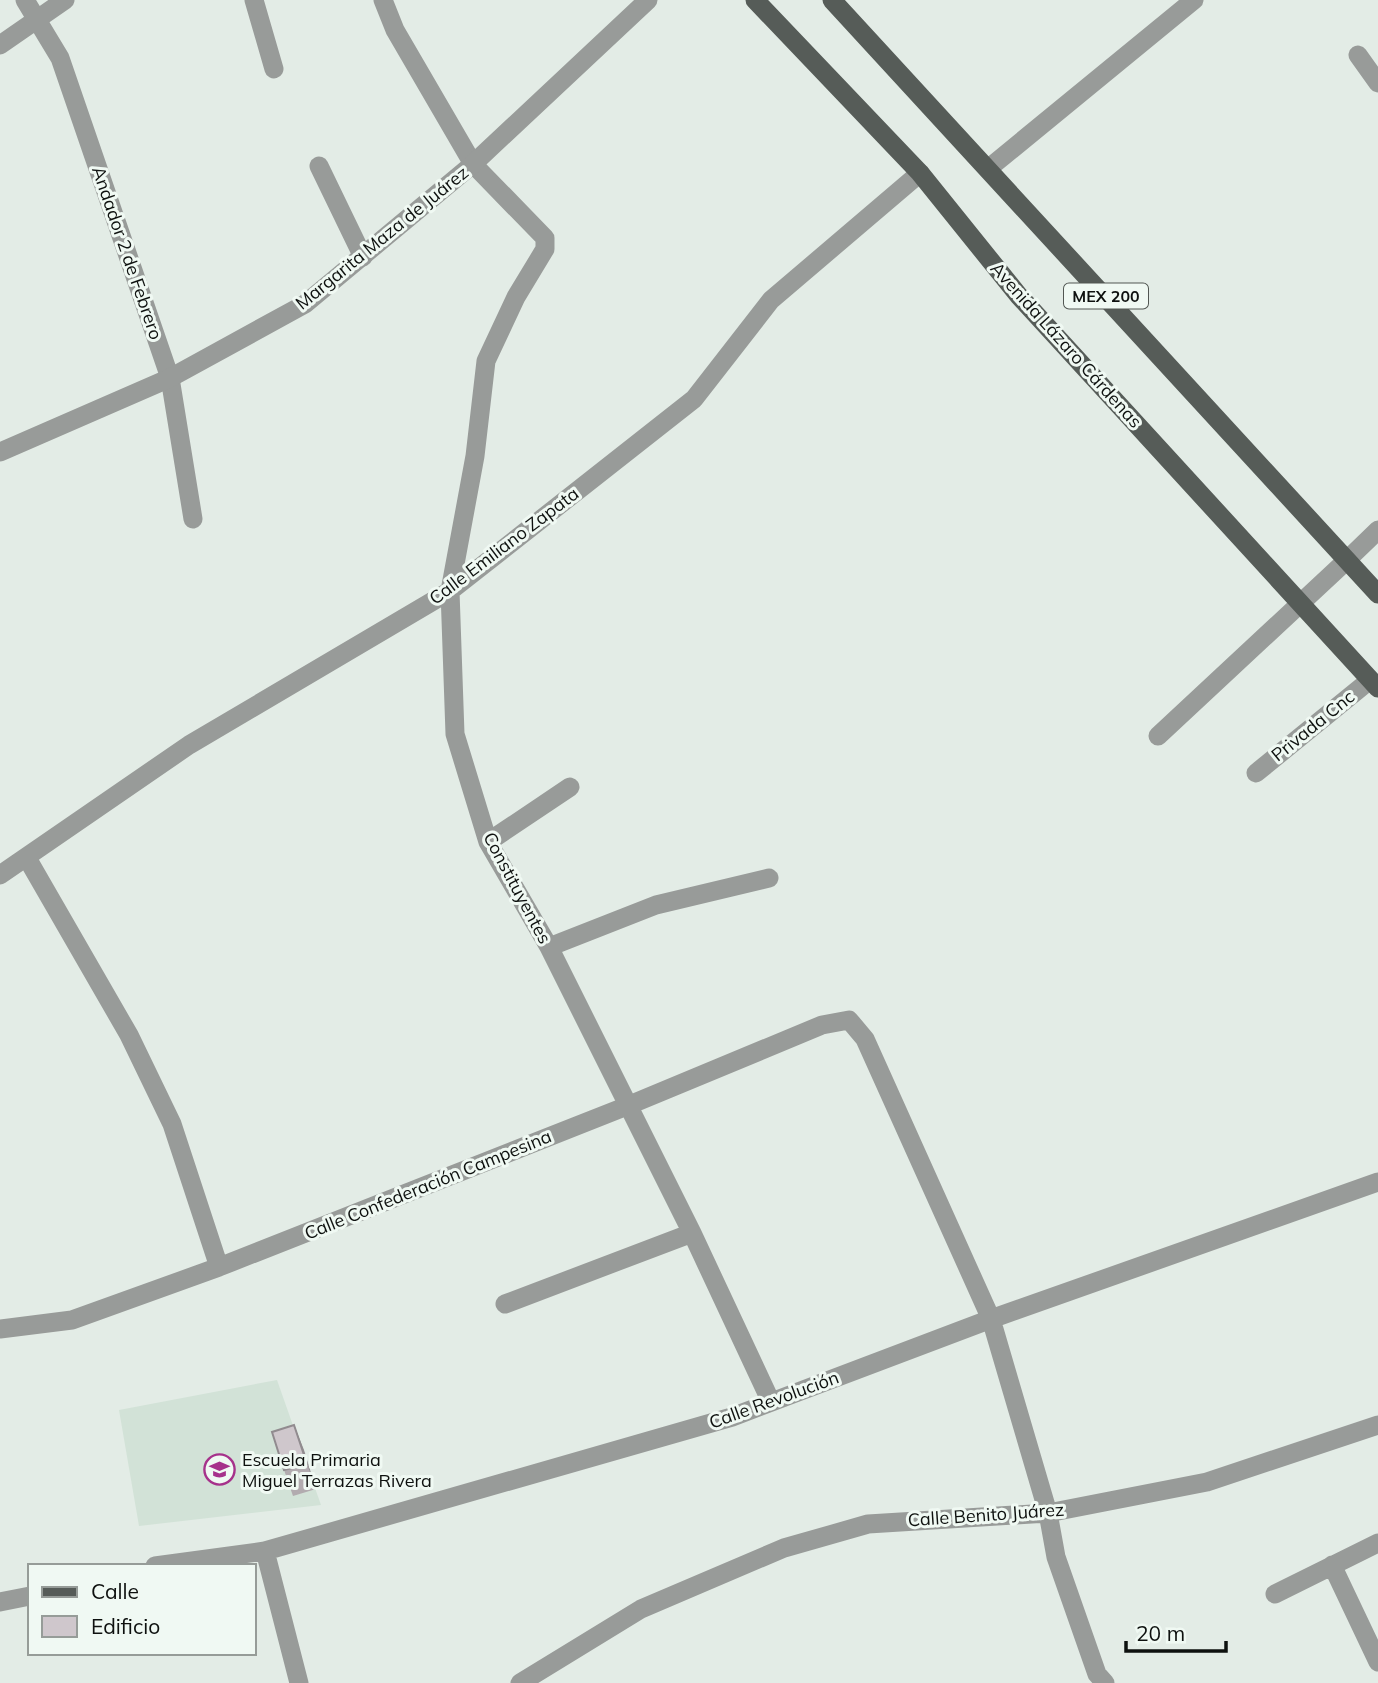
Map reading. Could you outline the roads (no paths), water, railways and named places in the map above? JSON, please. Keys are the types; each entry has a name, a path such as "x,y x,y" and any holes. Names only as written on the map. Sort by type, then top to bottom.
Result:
{"main road":[{"name":"Avenida Lázaro Cárdenas","path":"755,0 920,173 1019,296 1374,684"},
{"name":"MEX 200","path":"832,0 1378,594"}],"street":[{"name":"Andador 2 de Febrero","path":"24,0 60,58 170,378 193,519"},
{"path":"0,45 65,0"},
{"path":"254,0 274,69"},
{"name":"Constituyentes","path":"383,0 395,30 473,164 545,238 545,248 516,298 486,361 475,456 450,591 455,734 488,842 549,947 692,1233 771,1402"},
{"name":"Margarita Maza de Juárez","path":"0,452 170,378 305,303 473,164 648,0"},
{"path":"989,168 1194,0"},
{"path":"1358,55 1378,83"},
{"path":"319,166 363,257"},
{"name":"Calle Emiliano Zapata","path":"0,875 188,745 450,591 694,399 771,300 920,173"},
{"path":"1158,736 1301,605 1378,530"},
{"name":"Privada Cnc","path":"1256,773 1374,684"},
{"path":"488,842 570,787"},
{"path":"27,858 129,1035 172,1124 219,1267"},
{"path":"549,947 656,905 768,878"},
{"name":"Calle Confederación Campesina","path":"0,1329 72,1320 219,1267 627,1106 822,1025 849,1020 865,1039 990,1319"},
{"name":"Calle Revolución","path":"170,1564 265,1551 732,1417 990,1319 1378,1182"},
{"path":"505,1304 692,1233"},
{"path":"990,1319 1048,1513 1056,1557 1097,1674 1105,1683"},
{"name":"Calle Benito Juárez","path":"520,1683 573,1654 641,1609 784,1548 868,1524 1048,1513 1207,1482 1378,1425"},
{"path":"1275,1594 1378,1543"},
{"path":"265,1551 299,1683"},
{"path":"1332,1565 1378,1662"},
{"path":"0,1602 28,1596"}],"place":[{"name":"Escuela Primaria Miguel Terrazas Rivera","path":"219,1470"}]}
